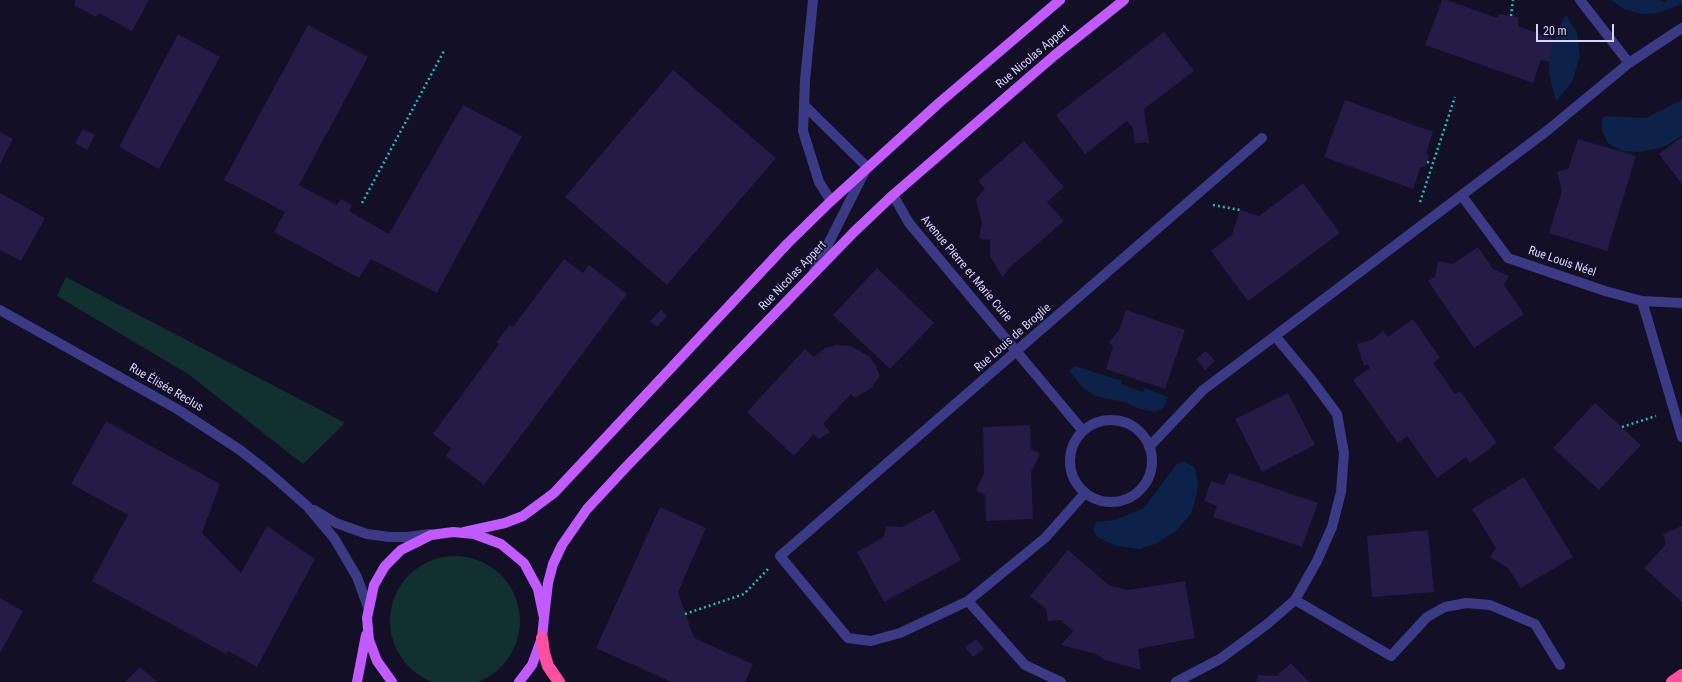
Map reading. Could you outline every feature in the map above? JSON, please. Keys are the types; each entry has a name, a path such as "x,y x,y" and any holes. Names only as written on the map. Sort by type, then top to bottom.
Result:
{"highway":[{"path":"542,638 548,666 559,682"},
{"path":"1672,682 1682,675"}],"main road":[{"path":"357,682 367,629 368,607 371,596 379,575 393,558 411,544 431,535 464,532 505,523 522,516 554,493 788,243 831,201 867,167 1060,0"},
{"name":"Rue Nicolas Appert","path":"519,682 532,665 542,638 548,583 553,564 574,526 626,467 893,195 1055,55 1124,0"},
{"path":"464,532 483,536 497,542 509,550 524,564 538,589 544,618"},
{"path":"367,629 372,651 377,661 392,682"}],"street":[{"path":"812,0 803,131 819,182 831,201"},
{"path":"1580,0 1629,63"},
{"path":"1149,447 1203,390 1548,130 1629,63 1682,28"},
{"path":"804,105 867,167 812,276"},
{"name":"Rue Louis de Broglie","path":"780,556 1262,138"},
{"name":"Avenue Pierre et Marie Curie","path":"893,195 909,223 1084,431"},
{"name":"Rue Louis Néel","path":"1462,196 1508,258 1605,291 1642,301 1682,303"},
{"path":"1642,301 1682,437"},
{"name":"Rue Élisée Reclus","path":"1,313 188,416 256,462 307,506 334,538 346,556 368,607"},
{"path":"1176,682 1220,659 1266,625 1295,600 1317,561 1332,527 1341,492 1344,453 1337,414 1311,378 1275,336"},
{"path":"1107,421 1120,421 1133,426 1142,435 1149,447 1152,460 1150,473 1144,485 1134,494 1122,500 1109,502 1096,500 1084,493 1075,482 1071,469 1070,455 1075,442 1084,431 1094,424 1107,421"},
{"path":"780,556 848,638 871,641 900,633 968,601 1045,538 1084,493"},
{"name":"Rue Élisée Reclus","path":"307,506 336,522 367,534 408,538 442,533"},
{"path":"1295,600 1391,656 1427,617 1445,607 1466,603 1490,605 1535,624 1560,665"},
{"path":"968,601 1025,665 1061,682"}],"path":[{"path":"1511,16 1513,0"},
{"path":"362,203 445,49"},
{"path":"1422,226 1419,205 1455,97"},
{"path":"1427,162 1432,163"},
{"path":"1622,427 1674,410"},
{"path":"685,614 744,594 780,556"}],"green space":[{"path":"66,277 345,423 303,464 188,374 57,296"},
{"path":"461,556 486,563 501,575 513,590 519,608 519,634 513,652 501,667 486,679 468,685 449,686 424,679 409,667 397,652 391,634 390,615 397,590 409,575 424,563 442,557"}],"water":[{"path":"1611,0 1659,0 1665,3 1667,0 1682,0 1682,4 1658,13 1641,14 1624,9"},
{"path":"1566,15 1577,33 1580,56 1572,82 1556,101 1549,74 1549,56 1557,30"},
{"path":"1682,100 1682,136 1664,147 1640,152 1621,151 1608,143 1602,131 1602,120 1605,116 1646,118"},
{"path":"1075,366 1122,381 1121,384 1143,392 1145,388 1168,397 1163,408 1154,412 1137,408 1125,402 1095,396 1082,387 1069,370"},
{"path":"1184,461 1195,468 1198,485 1194,505 1190,515 1177,530 1158,543 1140,549 1117,546 1097,537 1093,529 1096,522 1115,520 1144,508 1176,465"}],"building":[{"path":"76,0 149,0 132,31 99,13 96,17 74,5"},
{"path":"1442,0 1446,0 1497,18 1499,14 1518,17 1518,26 1554,39 1549,62 1541,60 1533,83 1425,45"},
{"path":"308,25 368,57 299,185 337,205 341,199 352,205 349,211 389,234 463,105 522,136 437,293 371,259 359,278 274,232 285,212 224,180"},
{"path":"1164,32 1194,71 1144,109 1149,143 1146,142 1135,144 1133,128 1127,121 1085,154 1056,115"},
{"path":"178,34 220,57 159,169 119,147"},
{"path":"673,70 776,158 667,285 565,197"},
{"path":"1345,100 1433,132 1426,153 1429,156 1425,166 1420,168 1413,189 1324,157"},
{"path":"83,129 95,135 87,150 75,143"},
{"path":"0,132 13,139 0,164"},
{"path":"1682,137 1682,184 1659,154"},
{"path":"1578,139 1636,156 1607,251 1549,233 1562,191 1557,172 1568,169"},
{"path":"1024,141 1064,187 1047,202 1064,221 1007,270 1008,271 1002,277 990,256 990,240 979,238 982,222 976,199 985,189 978,181"},
{"path":"1303,183 1340,233 1248,301 1211,251 1232,235 1240,210 1259,216"},
{"path":"0,193 45,218 21,261 0,250"},
{"path":"1478,247 1493,269 1509,276 1504,285 1524,314 1474,348 1428,281 1435,277 1438,261 1453,264"},
{"path":"564,259 583,273 589,265 627,294 484,485 446,456 451,448 433,434 499,344 496,342 510,325 513,327"},
{"path":"877,268 934,323 890,369 833,315"},
{"path":"661,310 667,316 657,327 650,321"},
{"path":"1126,310 1185,330 1165,389 1106,369 1113,347 1109,342 1119,330"},
{"path":"1413,319 1440,358 1433,363 1455,394 1460,391 1497,443 1470,463 1466,457 1437,478 1407,436 1398,443 1353,380 1370,368 1368,364 1364,366 1357,344 1373,339 1383,331 1388,337"},
{"path":"836,345 851,346 869,356 875,364 880,376 873,387 855,398 851,394 823,424 830,432 819,439 814,434 794,456 747,412 805,349 814,357 825,348"},
{"path":"1206,351 1215,361 1205,370 1196,359"},
{"path":"1288,393 1315,445 1262,472 1235,419"},
{"path":"1595,403 1641,445 1599,490 1553,448"},
{"path":"106,421 220,484 202,533 241,573 267,526 315,559 257,667 228,651 226,654 92,581 128,515 71,484"},
{"path":"1030,425 1031,449 1040,454 1031,472 1033,519 986,521 985,495 976,490 984,474 983,427"},
{"path":"1229,473 1318,503 1302,547 1213,517 1217,506 1204,501 1211,481 1224,485"},
{"path":"1524,477 1573,557 1521,588 1508,568 1490,557 1496,548 1472,509"},
{"path":"660,507 706,528 678,592 694,638 753,664 745,682 671,682 596,648"},
{"path":"934,510 961,560 884,602 857,552 884,537 886,526 902,527"},
{"path":"1682,526 1682,602 1644,568 1666,544 1663,534"},
{"path":"1428,530 1434,592 1372,597 1367,536"},
{"path":"1068,550 1110,586 1128,590 1185,581 1195,638 1138,649 1141,670 1105,660 1096,654 1061,645 1073,631 1060,620 1048,621 1046,609 1030,596"},
{"path":"0,598 23,611 0,653"},
{"path":"976,639 984,649 973,657 965,647"},
{"path":"1291,663 1309,682 1257,682 1258,675 1276,676"},
{"path":"140,667 157,682 125,682"}]}
